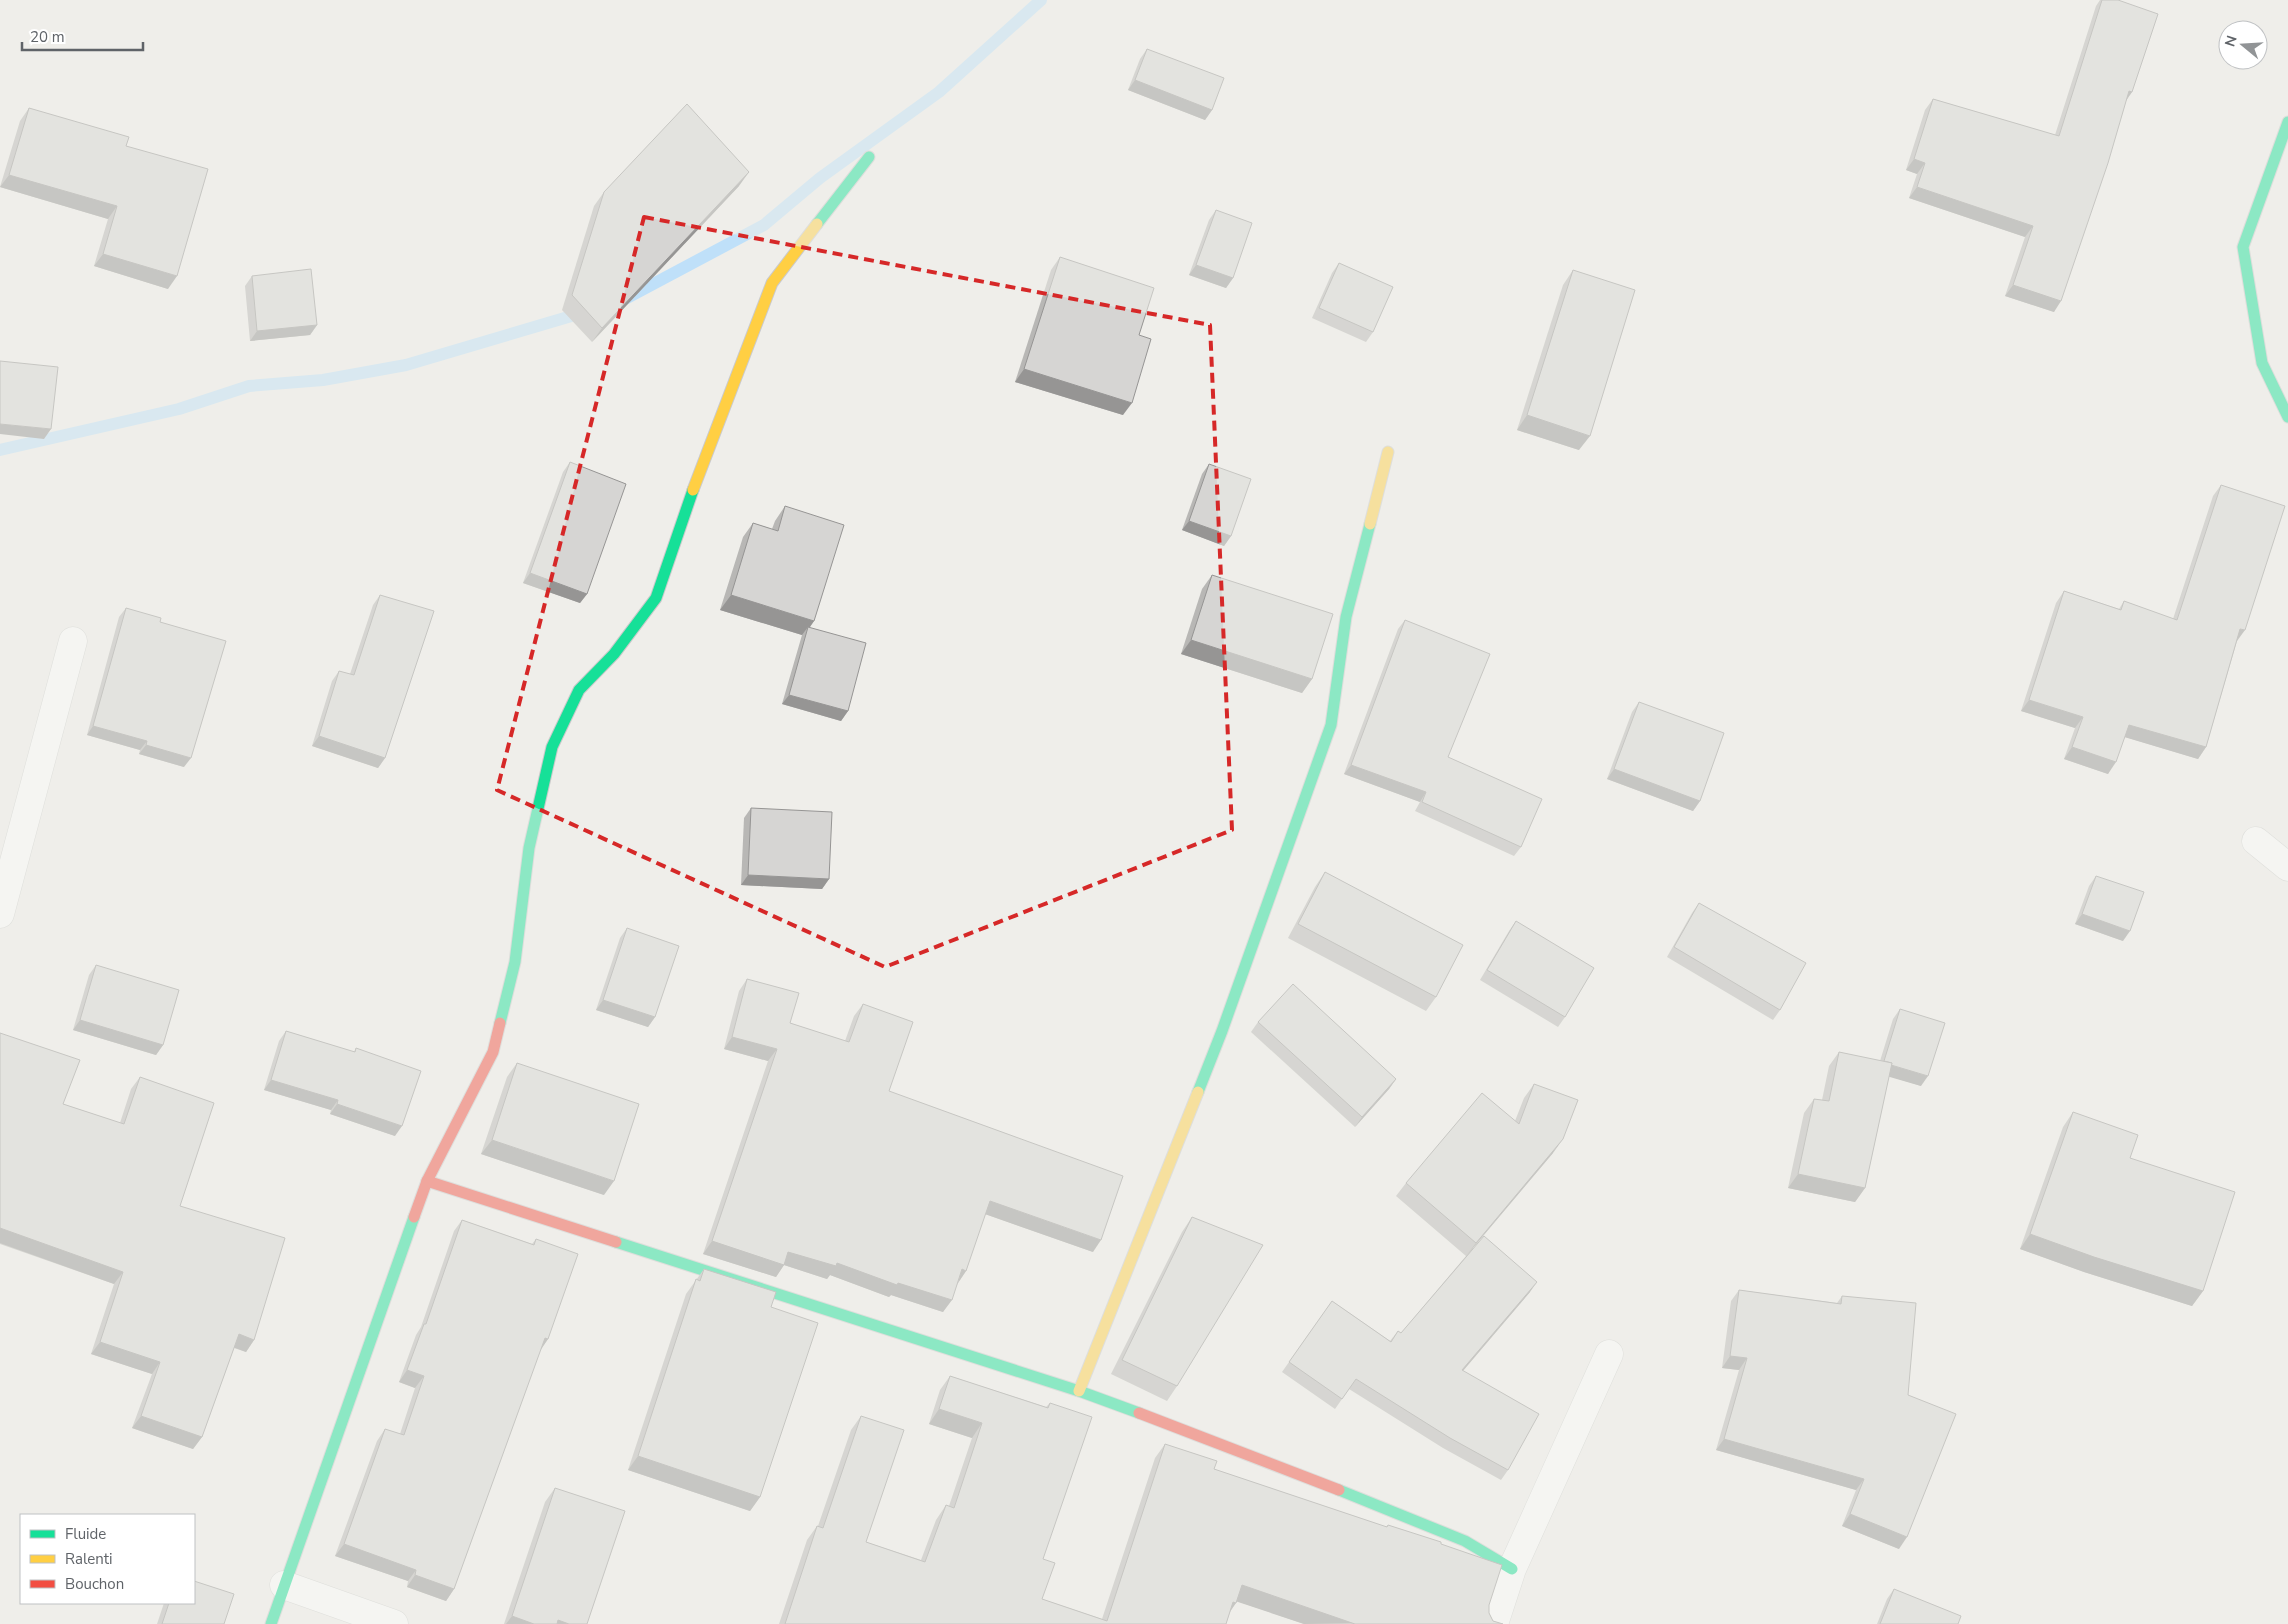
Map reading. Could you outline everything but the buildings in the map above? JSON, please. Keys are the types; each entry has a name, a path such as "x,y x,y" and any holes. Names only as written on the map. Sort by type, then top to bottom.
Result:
{"street":[{"path":"2288,122 2243,247 2262,363 2288,417"},
{"path":"271,1624 427,1181 493,1052 515,962 529,848 552,747 579,690 614,654 656,598 707,450 772,283 869,158"},
{"path":"1079,1391 1222,1031 1331,725 1346,617 1388,452"},
{"path":"0,914 73,641"},
{"path":"2256,841 2288,867"},
{"path":"427,1181 1079,1391 1219,1442 1465,1541 1512,1569"},
{"path":"1494,1624 1512,1569 1608,1354"},
{"path":"284,1585 394,1624"}],"highlighted area":[{"path":"644,217 1210,325 1232,830 885,967 497,790"}],"waterway":[{"path":"625,299 764,225 820,178 939,92 1041,0"},
{"path":"0,450 179,409 249,386 323,380 406,365 585,312"}],"traffic: fast":[{"path":"2288,122 2243,247 2262,363 2288,417"},
{"path":"817,224 869,157"},
{"path":"500,1023 515,962 529,848 552,747 579,690 614,654 656,598 693,490"},
{"path":"1198,1092 1222,1031 1331,725 1346,617 1370,524"},
{"path":"271,1624 414,1217"},
{"path":"616,1242 1079,1391 1139,1413"},
{"path":"1339,1490 1465,1541 1512,1569"}],"traffic: slow":[{"path":"693,490 772,283 817,224"},
{"path":"1370,524 1388,452"},
{"path":"1079,1391 1198,1092"}],"traffic: jam":[{"path":"414,1217 427,1181 493,1052 500,1023"},
{"path":"427,1181 616,1242"},
{"path":"1139,1413 1339,1490"}]}
